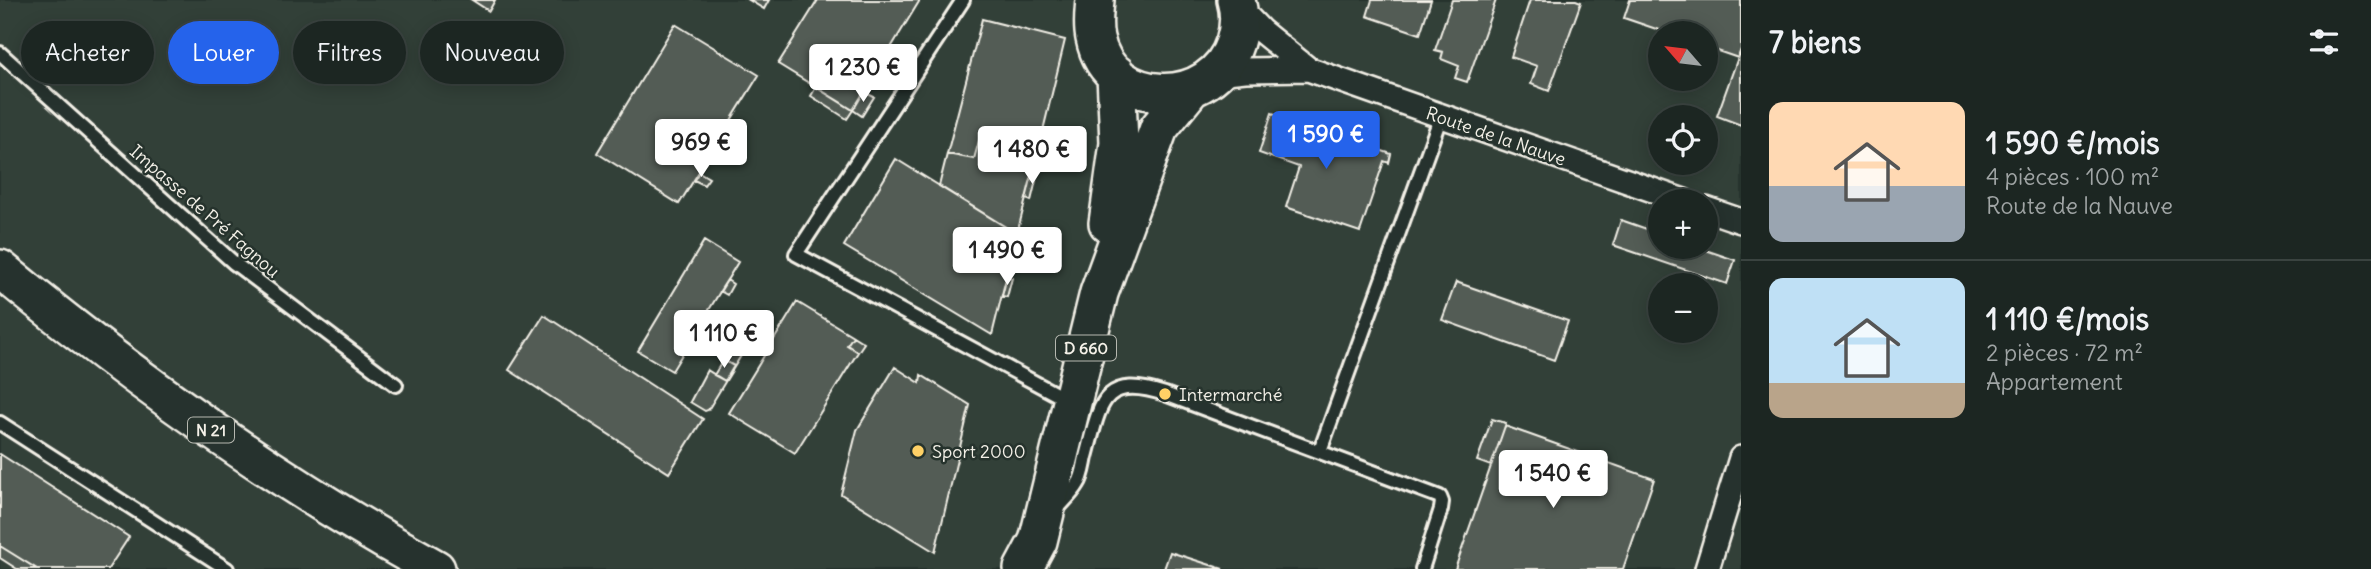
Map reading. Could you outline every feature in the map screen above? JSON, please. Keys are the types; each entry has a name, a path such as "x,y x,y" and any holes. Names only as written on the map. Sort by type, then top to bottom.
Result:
{"main road":[{"path":"1096,0 1093,20 1095,40 1103,58 1116,74 1131,85 1150,92 1170,94 1203,81 1231,54 1239,31 1237,3"},
{"name":"D 660","path":"1100,293 1119,143 1116,74"},
{"name":"D 660","path":"1035,552 1100,293 1159,128 1203,81"},
{"name":"N 21","path":"0,269 78,334 195,419 356,525 436,569"}],"street":[{"path":"1237,3 1261,31 1308,69"},
{"path":"1203,81 1245,70 1308,69"},
{"name":"Route de la Nauve","path":"1308,69 1650,189"},
{"path":"1718,213 1741,221"},
{"path":"1707,569 1741,458"}],"lane":[{"path":"963,0 796,254 1073,403"},
{"name":"Impasse de Pré Fagnou","path":"0,53 234,262 396,385"},
{"path":"1320,451 1441,116"},
{"path":"1035,552 1079,482 1094,426 1106,399 1124,386 1149,388 1440,497 1441,509 1422,569"},
{"path":"0,423 227,569"}],"shaded area":[{"path":"0,0 1741,0 1741,569 0,569"}],"building":[{"path":"472,0 495,0 489,11"},
{"path":"749,0 769,0 764,9"},
{"path":"818,0 920,0 853,110 778,64"},
{"path":"1372,0 1431,0 1420,34 1367,16"},
{"path":"1452,0 1496,0 1467,82 1455,78 1459,66 1441,59 1443,52 1435,50"},
{"path":"1530,0 1581,2 1549,91 1531,84 1537,66 1511,57"},
{"path":"1630,0 1741,0 1741,49 1738,58 1718,51 1718,21 1648,21 1648,26 1624,18"},
{"path":"982,19 1065,40 1037,155 979,141 974,159 947,154"},
{"path":"675,24 759,75 679,204 597,153"},
{"path":"1741,49 1741,125 1718,116"},
{"path":"816,87 853,110 847,119 811,96"},
{"path":"864,92 874,97 862,116 853,110"},
{"path":"1272,113 1391,154 1389,163 1384,161 1360,232 1286,207 1299,167 1259,153"},
{"path":"979,141 1037,155 1017,234 939,186 947,154 974,159"},
{"path":"896,159 1017,234 992,335 844,246"},
{"path":"1033,171 1038,172 1031,201 1026,199"},
{"path":"699,172 709,178 704,185 694,180"},
{"path":"1621,220 1648,229 1648,257 1613,245"},
{"path":"704,241 738,262 672,371 638,351"},
{"path":"1718,254 1735,260 1727,284 1718,281 1718,273 1695,273 1654,259 1718,259"},
{"path":"1007,277 1012,278 1007,297 1002,296"},
{"path":"727,280 733,284 727,295 720,291"},
{"path":"1456,282 1568,321 1554,360 1442,320"},
{"path":"797,302 853,336 847,345 858,352 795,453 729,413"},
{"path":"544,315 703,419 669,473 509,370"},
{"path":"743,316 759,326 708,410 705,411 690,402 707,370 725,381 734,366 718,356"},
{"path":"853,336 864,343 858,352 847,345"},
{"path":"723,360 734,366 725,381 714,375"},
{"path":"895,367 920,383 921,375 970,405 935,552 841,494 857,430"},
{"path":"1492,419 1506,423 1491,466 1477,461"},
{"path":"1505,426 1654,479 1623,569 1455,569"},
{"path":"0,454 129,537 108,569 37,569 0,546"},
{"path":"0,546 37,569 17,569 0,558"},
{"path":"1170,552 1223,569 1164,569"}],"place":[{"name":"Intermarché","path":"1165,394"},
{"name":"Sport 2000","path":"918,451"}]}
